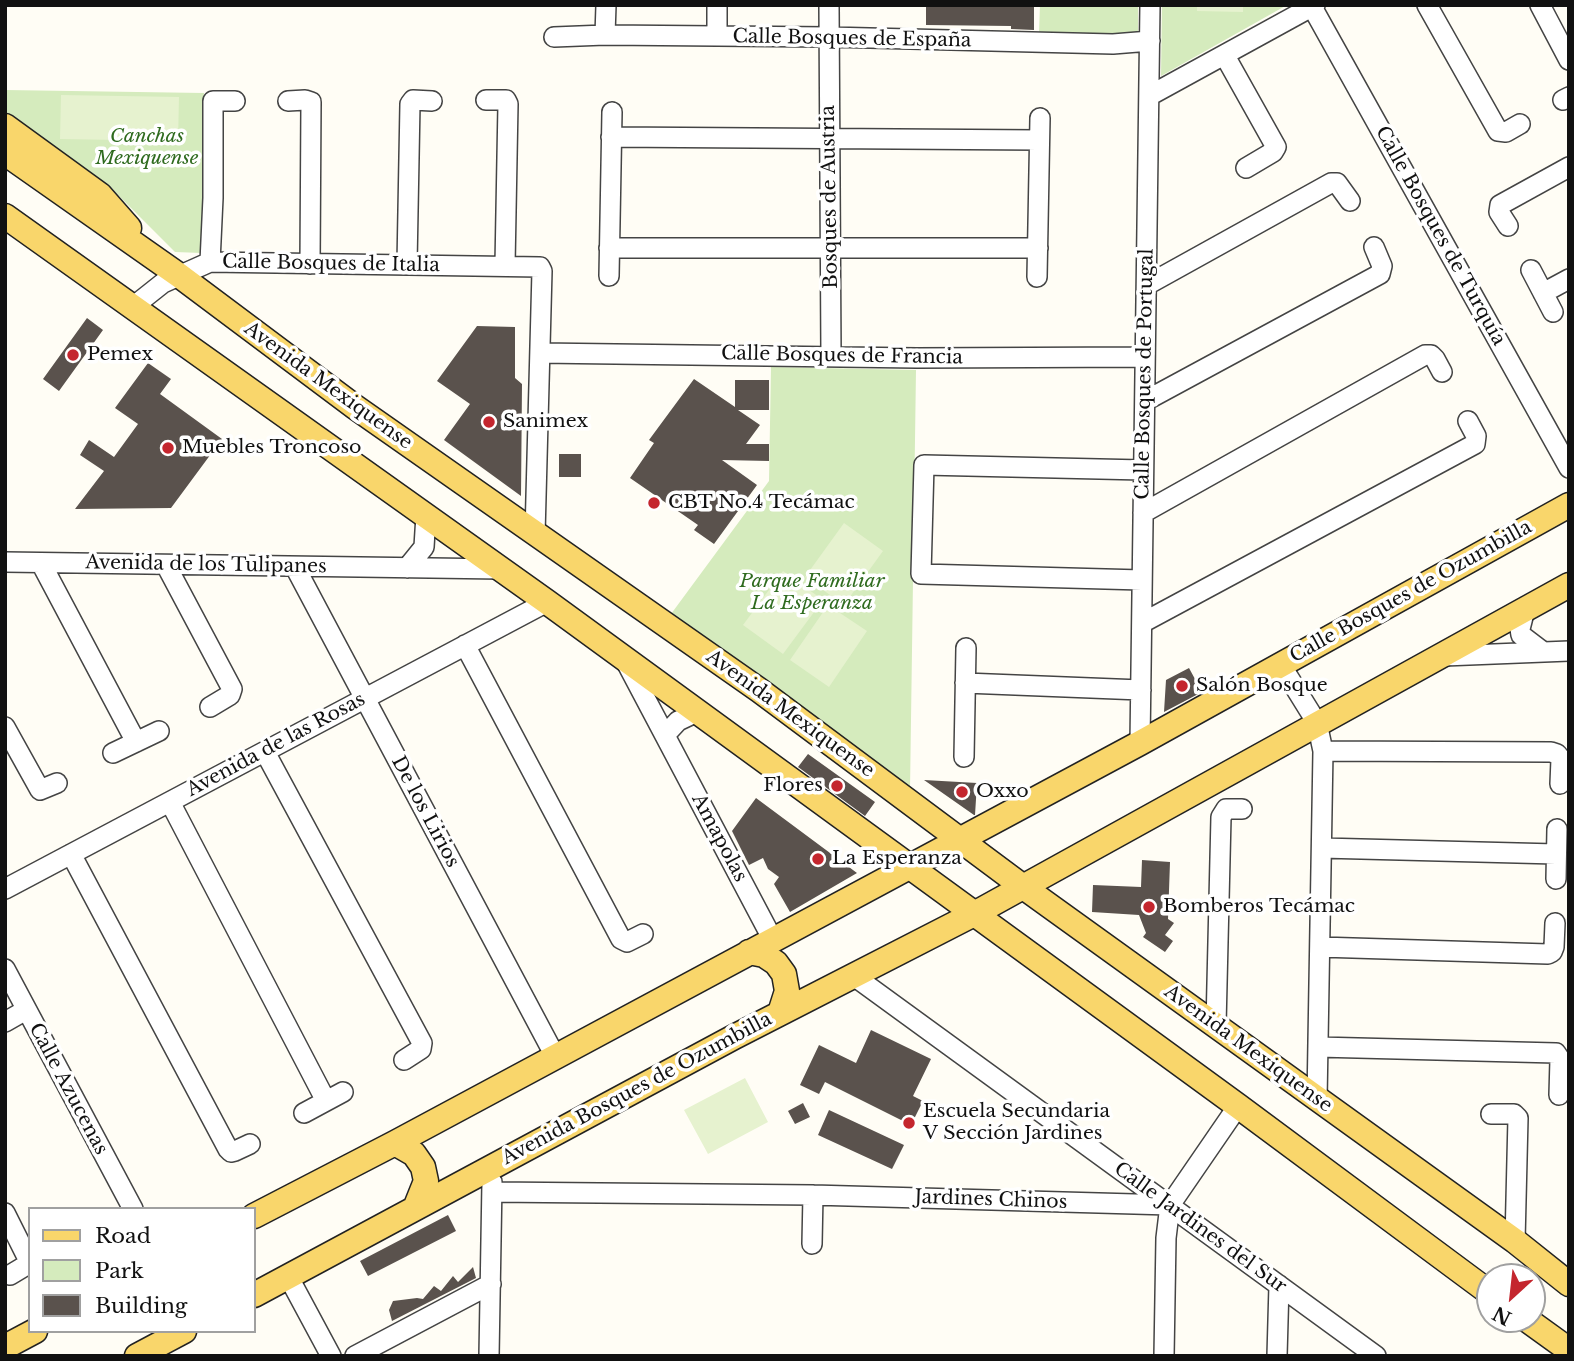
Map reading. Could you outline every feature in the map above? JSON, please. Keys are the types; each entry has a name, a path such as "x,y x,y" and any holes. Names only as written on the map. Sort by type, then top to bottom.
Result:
{"main road":[{"path":"5,126 100,195 149,253"},
{"name":"Avenida Mexiquense","path":"5,153 149,253 355,407 759,690 1022,886 1515,1241 1569,1284"},
{"path":"5,216 547,602 1476,1283"},
{"path":"5,233 62,257"},
{"name":"Calle Bosques de Ozumbilla","path":"958,839 1140,743 1569,505"},
{"path":"1022,886 1569,585"},
{"path":"256,1215 395,1143 958,839"},
{"name":"Avenida Bosques de Ozumbilla","path":"256,1293 780,1013 974,914 1022,886"},
{"path":"748,953 764,955 776,962 784,974 787,991 780,1013"},
{"path":"395,1143 414,1154 424,1167 426,1181 416,1206"},
{"path":"5,1348 32,1333"},
{"path":"138,1356 180,1333"},
{"path":"1545,1333 1569,1350"}],"street":[{"path":"605,35 606,5"},
{"path":"717,5 717,36"},
{"name":"Bosques de Austria","path":"829,5 831,357"},
{"name":"Calle Bosques de Portugal","path":"1140,743 1150,5"},
{"path":"1427,5 1498,131 1506,132 1520,124"},
{"path":"1539,5 1569,60"},
{"path":"1149,96 1312,6"},
{"name":"Calle Bosques de Turquía","path":"1312,6 1569,468"},
{"name":"Calle Bosques de España","path":"554,37 829,37 1113,44 1150,41"},
{"path":"1225,56 1276,147 1273,152 1246,168"},
{"path":"407,264 410,104 413,100 432,101"},
{"path":"486,100 506,100 508,104 505,265"},
{"path":"210,262 213,101 235,101"},
{"path":"288,101 311,102 310,264"},
{"path":"609,276 612,112"},
{"path":"1037,277 1040,118"},
{"path":"611,137 1040,140"},
{"path":"1508,226 1499,212 1500,205 1569,167"},
{"path":"1147,285 1331,183 1337,183 1350,201"},
{"path":"1144,401 1380,274 1382,266 1374,247"},
{"path":"609,248 1038,248"},
{"name":"Calle Bosques de Italia","path":"134,306 163,283 210,262 540,267 540,353"},
{"path":"1531,270 1553,312"},
{"path":"1543,293 1569,279"},
{"path":"535,534 540,353"},
{"name":"Calle Bosques de Francia","path":"540,353 1145,357"},
{"path":"1143,513 1425,355 1431,355 1443,372"},
{"path":"1142,623 1475,444 1476,436 1468,421"},
{"path":"1142,580 920,574 924,465 1143,470"},
{"path":"407,568 424,547 426,515"},
{"name":"Avenida de los Tulipanes","path":"5,562 501,569"},
{"path":"41,563 136,743"},
{"path":"166,565 232,689 230,695 210,707"},
{"name":"De los Lirios","path":"295,567 555,1056"},
{"name":"Avenida de las Rosas","path":"5,889 547,602"},
{"path":"1525,609 1521,635 1542,651"},
{"path":"465,645 621,939 627,942 643,934"},
{"path":"964,757 966,648"},
{"path":"1444,656 1569,651"},
{"name":"Amapolas","path":"625,660 773,940"},
{"path":"1281,665 1317,723 1323,751 1317,1100"},
{"path":"965,683 1141,690"},
{"path":"665,735 678,720 697,712"},
{"path":"5,727 40,790 57,783"},
{"path":"113,754 159,731"},
{"path":"1323,751 1550,752 1557,754 1560,759 1560,784"},
{"path":"265,752 422,1043 421,1049 404,1060"},
{"path":"170,802 335,1097 304,1113"},
{"path":"1216,1025 1221,817 1226,809 1242,810"},
{"path":"1556,878 1557,830"},
{"path":"1322,848 1556,854"},
{"path":"71,853 228,1149 231,1152 250,1144"},
{"path":"1320,947 1548,954 1554,947 1555,923"},
{"name":"Calle Azucenas","path":"5,969 132,1207"},
{"name":"Calle Jardines del Sur","path":"854,976 1376,1356"},
{"path":"5,1022 26,1010"},
{"path":"1318,1047 1556,1053 1560,1059 1559,1095"},
{"path":"1164,1356 1166,1238 1170,1205 1238,1106"},
{"path":"1491,1114 1514,1114 1518,1118 1515,1241"},
{"path":"489,1356 492,1167"},
{"name":"Jardines Chinos","path":"492,1192 813,1195 1170,1205"},
{"path":"811,1244 813,1195"},
{"path":"5,1213 28,1258 25,1266 10,1275"},
{"path":"288,1276 331,1356"},
{"path":"355,1356 491,1284"},
{"path":"1277,1356 1279,1285"}],"green space":[{"path":"1040,5 1138,5 1138,35 1039,33"},
{"path":"1162,5 1287,5 1161,76"},
{"path":"1197,5 1243,5 1243,12 1197,11"},
{"name":"Canchas Mexiquense","path":"5,90 204,93 202,253 175,252 112,189 5,113"},
{"path":"61,95 179,97 178,141 60,139"},
{"name":"Parque Familiar La Esperanza","path":"771,367 916,370 910,790 671,614 769,481"},
{"path":"844,523 883,551 844,605 805,577"},
{"path":"783,571 823,600 783,654 743,625"},
{"path":"828,605 867,631 829,687 790,660"},
{"path":"745,1078 768,1122 708,1154 684,1110"}],"building":[{"path":"926,5 1034,5 1034,30 1011,29 1011,26 926,25"},
{"name":"Pemex","path":"87,318 103,330 59,391 43,379"},
{"name":"Sanimex","path":"477,326 515,327 515,378 522,384 521,496 444,440 470,404 437,381"},
{"name":"Muebles Troncoso","path":"148,363 171,379 160,394 222,439 171,508 75,509 104,471 80,455 89,440 114,457 138,424 115,408"},
{"path":"694,379 735,407 735,380 769,380 769,410 738,410 760,425 746,444 769,444 769,461 722,460 757,485 714,544 694,530 698,525 630,478 654,443 649,440"},
{"path":"559,454 581,454 581,477 559,477"},
{"name":"Salón Bosque","path":"1189,668 1202,692 1164,712 1166,680"},
{"path":"808,754 875,802 865,816 798,767"},
{"path":"924,780 977,783 975,815 974,815"},
{"path":"756,798 857,873 790,912 774,884 779,877 768,869 763,858 749,865 732,831"},
{"path":"1142,860 1170,862 1168,919 1174,923 1165,935 1173,941 1165,952 1143,937 1146,933 1139,915 1092,912 1093,885 1141,887"},
{"path":"871,1030 931,1059 913,1096 923,1101 911,1125 825,1082 819,1094 800,1085 819,1045 856,1063"},
{"path":"803,1103 810,1117 795,1124 788,1111"},
{"path":"829,1110 904,1145 892,1169 818,1135"},
{"path":"448,1215 456,1231 368,1276 360,1261"},
{"path":"473,1267 476,1278 392,1321 389,1310 393,1301 423,1299 434,1286 441,1291 453,1276 458,1282"}],"place":[{"name":"Pemex","path":"73,355"},
{"name":"Sanimex","path":"489,422"},
{"name":"Muebles Troncoso","path":"168,448"},
{"name":"CBT No.4 Tecámac","path":"654,503"},
{"name":"Salón Bosque","path":"1182,686"},
{"name":"Flores","path":"837,786"},
{"name":"Oxxo","path":"962,792"},
{"name":"La Esperanza","path":"818,859"},
{"name":"Bomberos Tecámac","path":"1149,907"},
{"name":"Escuela Secundaria V Sección Jardines","path":"909,1123"}]}
